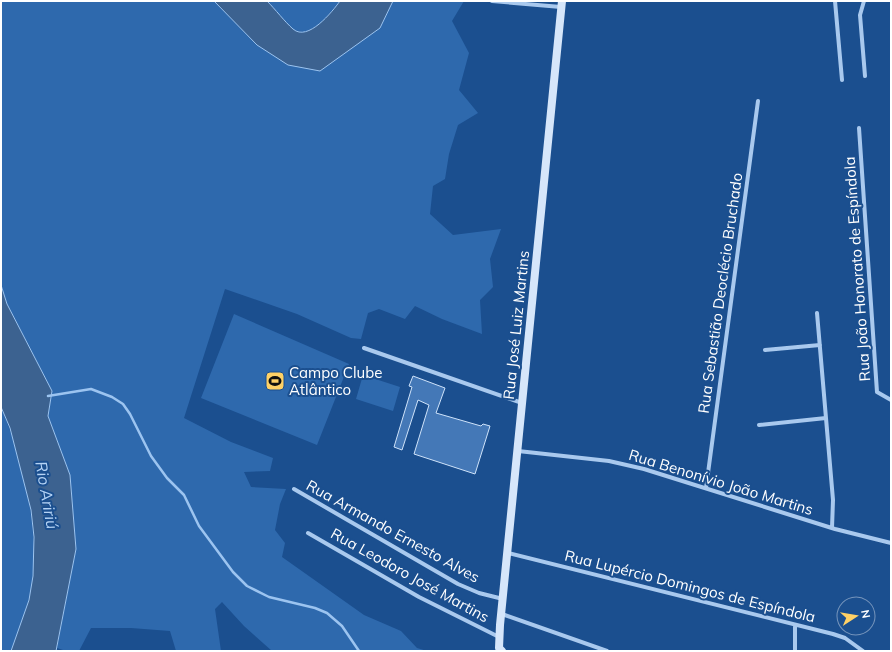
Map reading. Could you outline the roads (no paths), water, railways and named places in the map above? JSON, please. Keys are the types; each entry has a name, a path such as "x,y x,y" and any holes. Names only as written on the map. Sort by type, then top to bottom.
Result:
{"main road":[{"name":"Rua José Luiz Martins","path":"500,650 502,614 562,4"}],"street":[{"path":"492,1 562,4"},
{"path":"835,1 842,80"},
{"path":"864,1 860,15 865,76"},
{"name":"Rua Sebastião Deoclécio Bruchado","path":"706,488 758,101"},
{"name":"Rua João Honorato de Espíndola","path":"859,128 877,392 891,400"},
{"path":"817,313 833,500 832,528"},
{"path":"765,350 820,345"},
{"path":"364,348 523,403"},
{"path":"758,425 826,418"},
{"name":"Rua Benonívio João Martins","path":"518,451 626,464 832,528 891,542"},
{"name":"Rua Armando Ernesto Alves","path":"294,489 458,584 479,593 504,599"},
{"name":"Rua Leodoro José Martins","path":"308,533 419,597 500,637"},
{"name":"Rua Lupércio Domingos de Espíndola","path":"508,553 840,636 863,651"},
{"path":"502,614 607,651"},
{"path":"795,624 795,651"}],"water":[{"path":"214,1 267,1 293,29 299,32 306,32 326,18 340,1 393,1 380,28 320,71 288,65 257,45"},
{"name":"Rio Aririú","path":"1,285 7,304 52,391 48,416 70,475 76,549 56,651 11,651 29,600 33,576 34,537 31,510 10,428 1,407"}],"waterway":[{"path":"48,396 91,389 112,397 123,404 130,414 151,456 167,478 184,495 199,526 233,572 247,586 269,597 315,608 327,613 342,626 359,651"}],"place":[{"name":"Campo Clube Atlântico","path":"275,381"}]}
